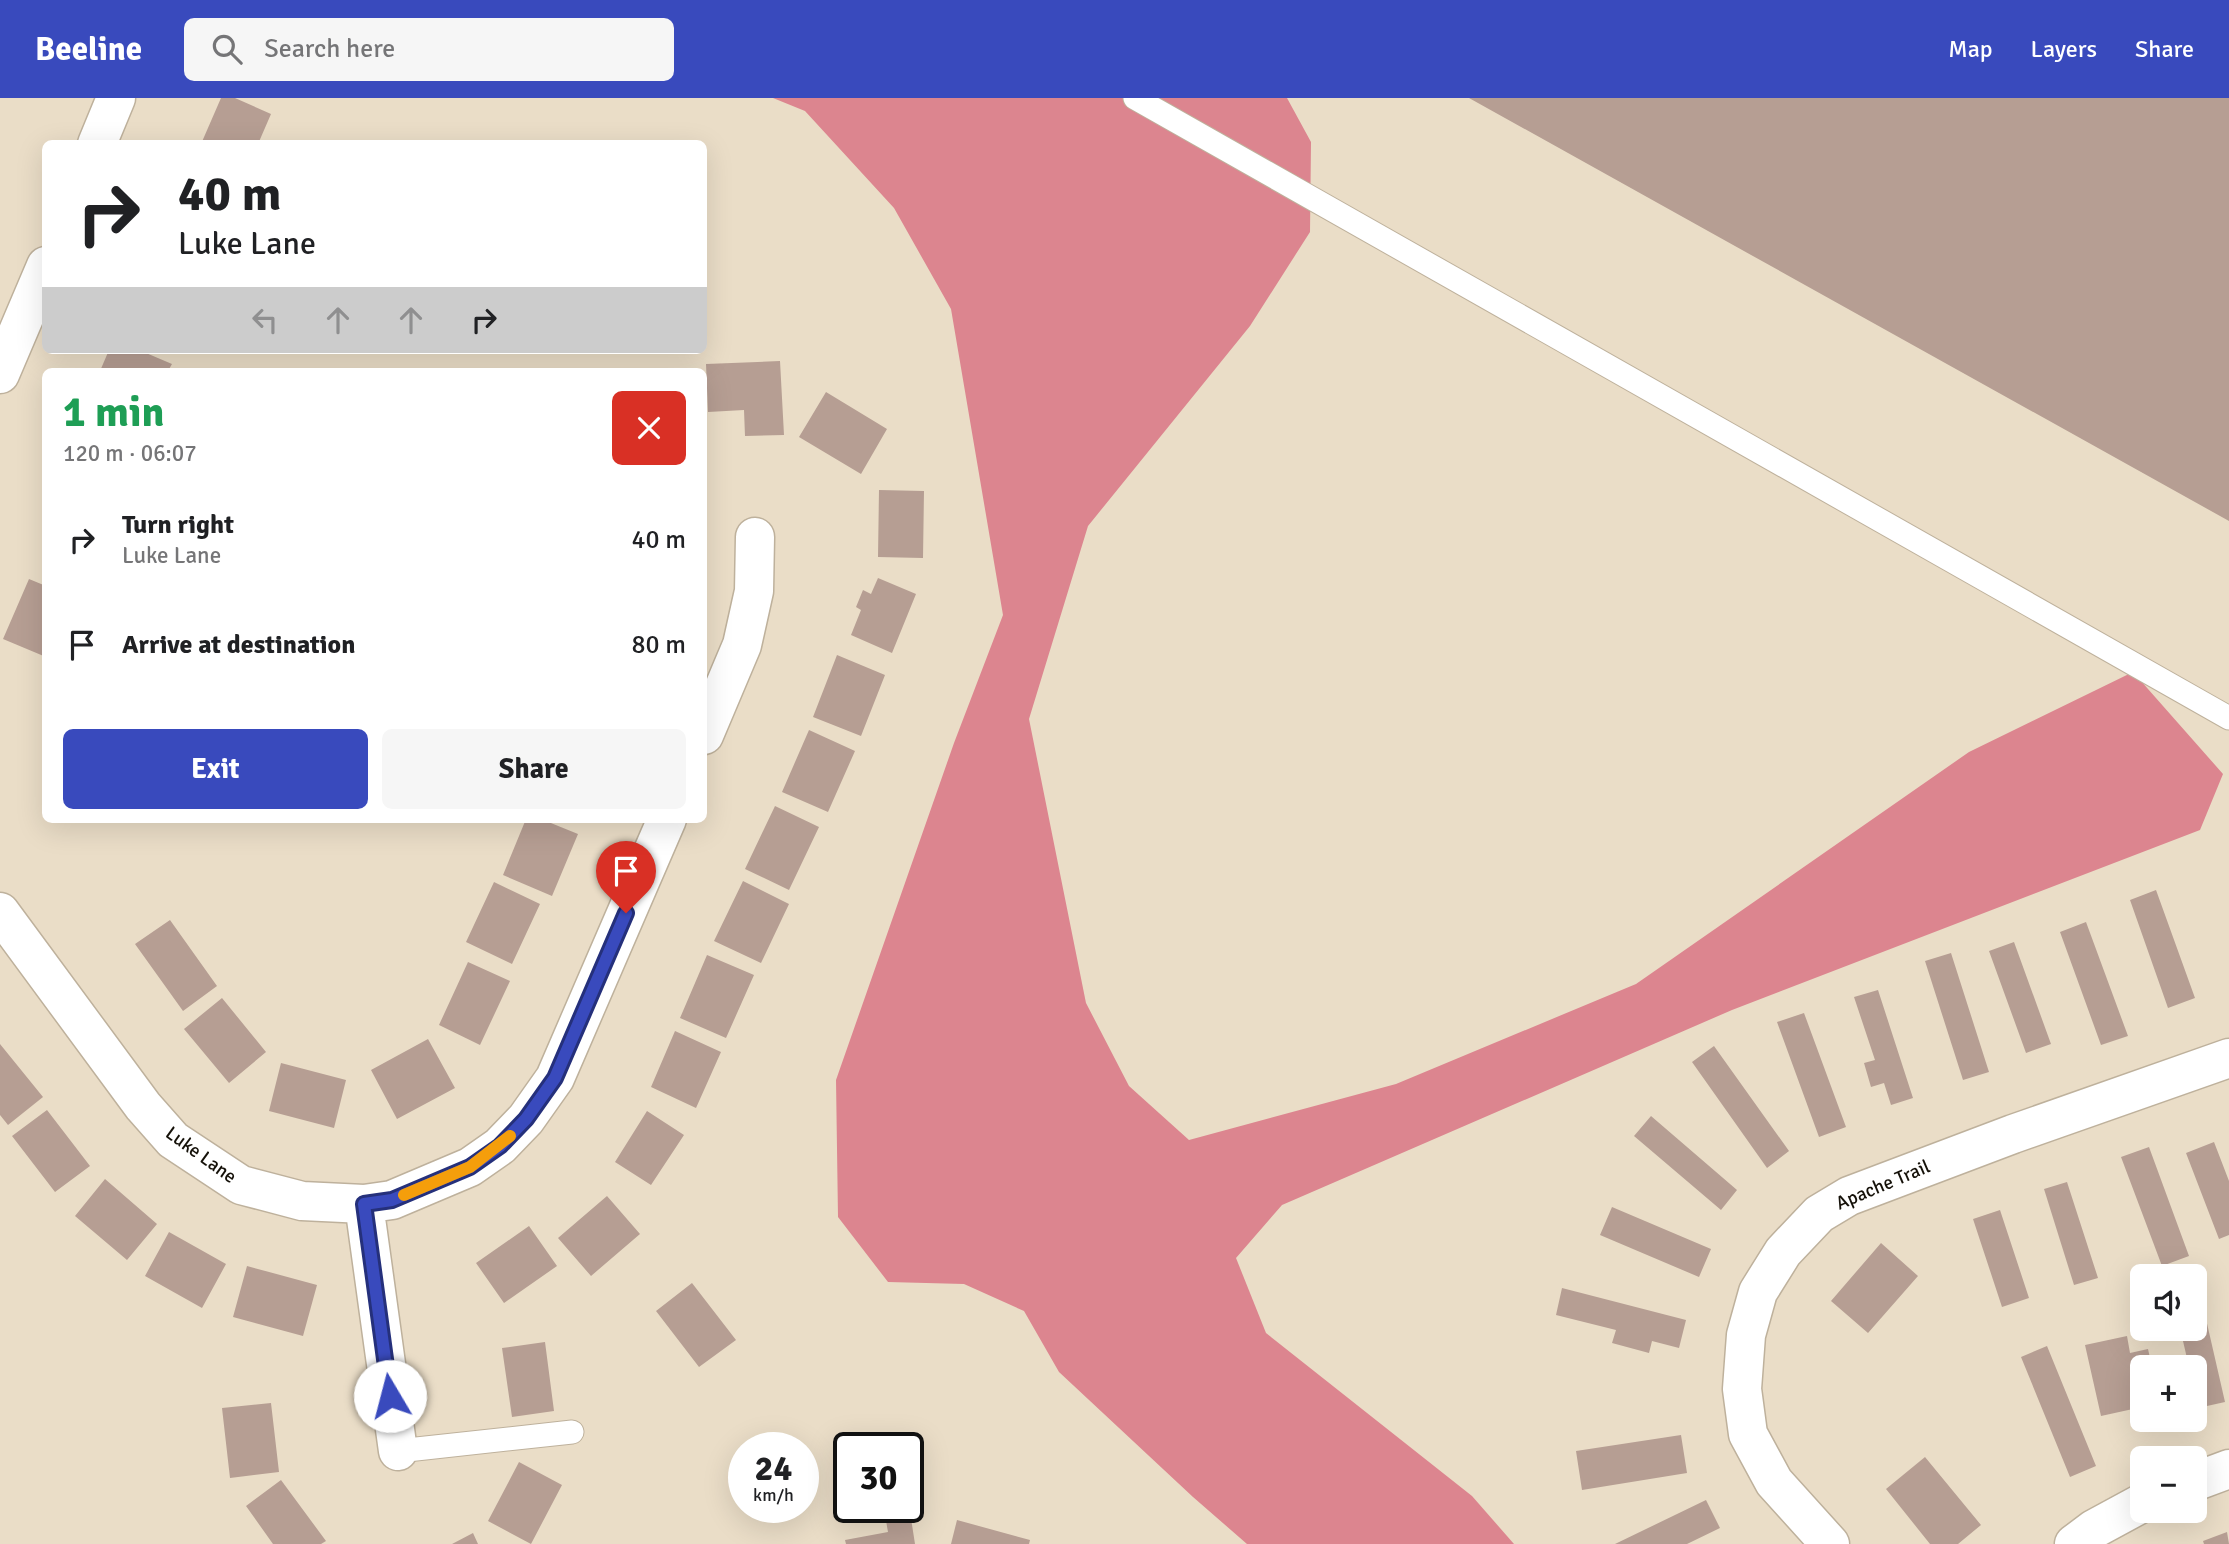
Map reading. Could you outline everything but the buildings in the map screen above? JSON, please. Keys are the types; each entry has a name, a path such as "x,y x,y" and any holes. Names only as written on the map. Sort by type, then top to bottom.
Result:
{"street":[{"path":"99,140 116,98"},
{"path":"0,374 42,275"},
{"path":"707,728 742,645 754,591 755,537"},
{"name":"Luke Lane","path":"0,912 144,1106 173,1140 241,1185 302,1201 364,1204 392,1200 470,1167 500,1146 526,1119 555,1078 665,823"},
{"name":"Apache Trail","path":"1830,1544 1774,1482 1748,1434 1742,1389 1746,1335 1758,1292 1783,1252 1819,1214 1849,1196 2013,1134 2229,1058"},
{"path":"364,1204 398,1451"},
{"path":"2207,1477 2229,1469"},
{"path":"2074,1544 2094,1529 2130,1510"}],"lane":[{"path":"1135,98 2229,718"},
{"path":"398,1451 572,1432"}],"shaded area":[{"path":"773,98 1287,98 1311,142 1310,232 1250,326 1088,526 1029,719 1086,1003 1129,1086 1189,1140 1396,1084 1636,984 1969,752 2133,672 2223,774 2200,830 1732,1010 1282,1205 1236,1258 1266,1333 1472,1496 1514,1544 1247,1544 1059,1372 1024,1311 964,1284 888,1282 838,1217 836,1080 954,743 1003,615 951,309 894,208 805,111"}],"slow traffic":[{"path":"404,1195 470,1167 510,1136"}],"route":[{"path":"390,1396 364,1204 392,1200 470,1167 500,1146 526,1119 555,1078 626,913"}]}
